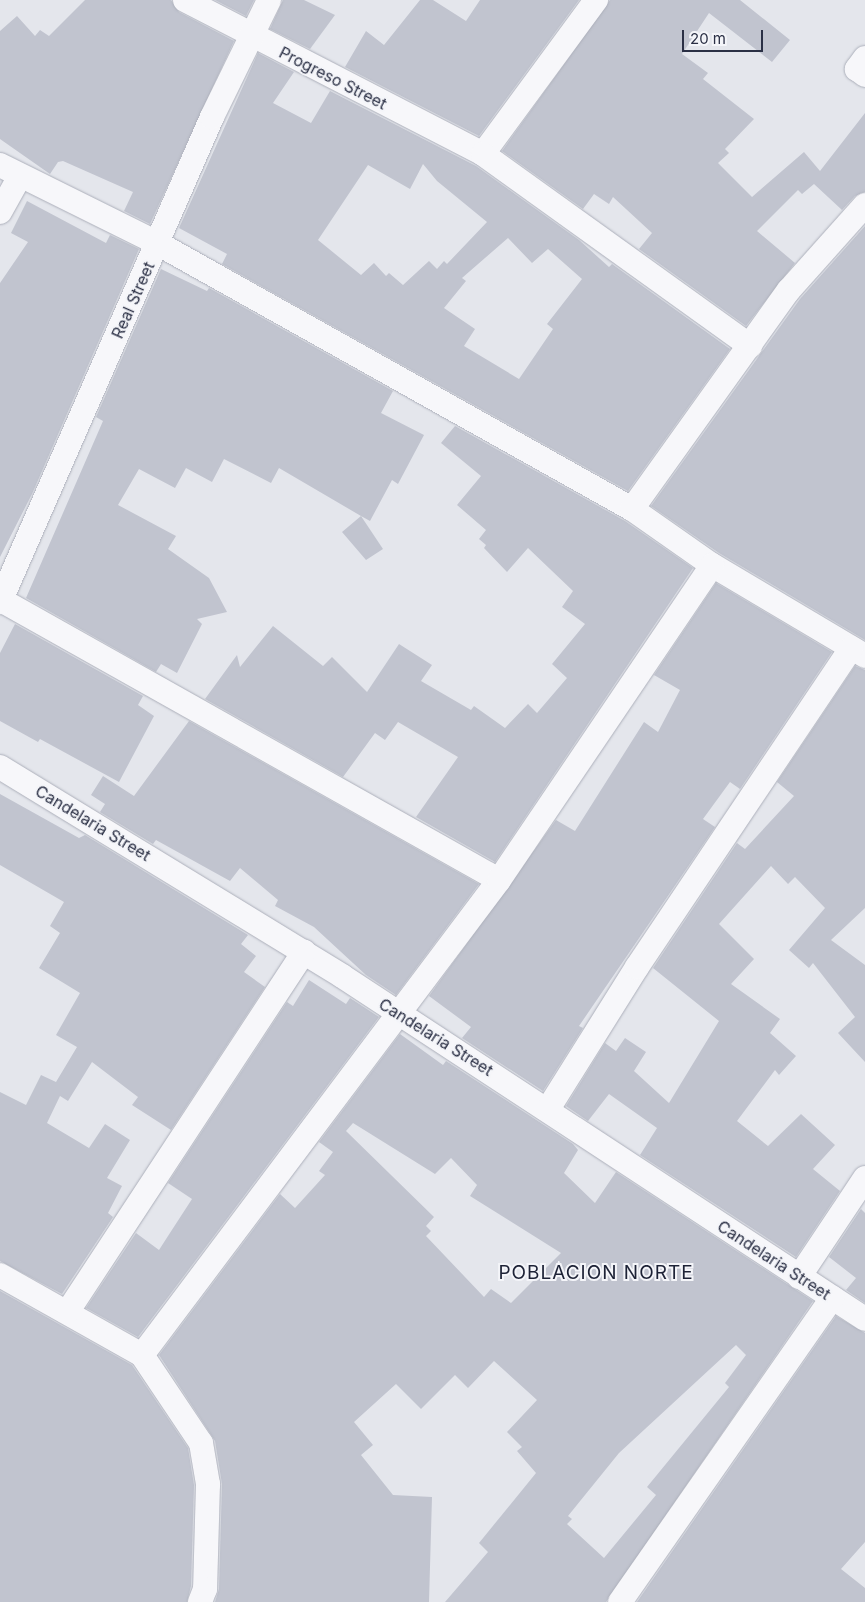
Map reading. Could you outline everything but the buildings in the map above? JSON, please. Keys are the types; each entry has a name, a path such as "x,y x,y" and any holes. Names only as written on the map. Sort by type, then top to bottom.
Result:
{"street":[{"name":"Progreso Street","path":"185,0 251,36 483,154 750,346"},
{"name":"Real Street","path":"0,601 157,243 269,0"},
{"path":"483,154 596,0"},
{"path":"865,58 857,69 865,75"},
{"path":"0,212 10,170 157,243 632,509 712,564 858,652 638,967 548,1110"},
{"path":"632,509 790,290 865,205"},
{"path":"142,1355 399,1016 498,880 712,564"},
{"path":"0,601 498,880"},
{"name":"Candelaria Street","path":"0,767 304,952 399,1016 548,1110 865,1319"},
{"path":"68,1311 304,952"},
{"path":"799,1277 865,1178"},
{"path":"0,1275 68,1311 142,1355 201,1443 208,1484 206,1589 200,1602"},
{"path":"620,1602 832,1298"}],"district":[{"name":"POBLACION NORTE","path":"596,1273"}]}
